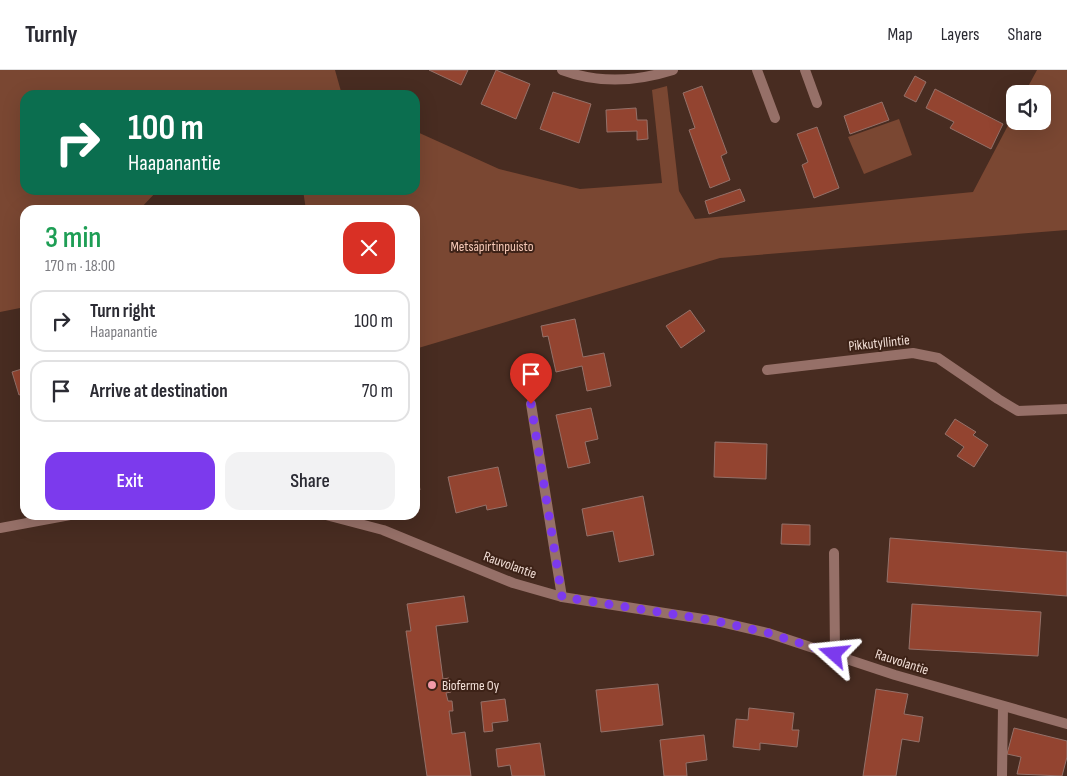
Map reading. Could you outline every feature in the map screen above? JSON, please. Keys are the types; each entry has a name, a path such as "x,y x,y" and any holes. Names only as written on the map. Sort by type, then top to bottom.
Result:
{"street":[{"path":"562,70 579,76 607,80 639,79 672,70"},
{"path":"757,70 775,118"},
{"path":"805,70 817,103"},
{"name":"Pikkutyllintie","path":"767,370 913,353 938,358 998,400 1018,411 1067,409"},
{"path":"531,404 562,597"},
{"path":"0,528 43,520"},
{"name":"Rauvolantie","path":"348,520 383,530 425,546 513,584 562,597 716,621 768,633 895,675 1067,724"},
{"path":"834,553 834,654"},
{"path":"1002,776 1003,707"}],"green space":[{"path":"0,70 335,70 341,90 20,90 20,195 153,195 144,205 20,205 20,308 0,312"},
{"name":"Metsäpirtinpuisto","path":"1037,70 1067,70 1067,230 720,258 420,348 420,205 305,205 304,195 420,195 420,133 499,169 580,189 662,183 652,90 667,86 679,191 695,219 973,192 1006,129 1051,130 1051,85 1029,85"},
{"path":"899,119 912,155 864,174 848,137"}],"building":[{"path":"429,70 468,70 461,85"},
{"path":"496,70 530,84 516,119 481,104"},
{"path":"915,76 926,82 916,102 904,96"},
{"path":"702,86 727,153 721,156 730,180 710,188 689,130 695,128 683,93"},
{"path":"935,89 1003,124 991,149 950,128 954,122 926,108"},
{"path":"553,92 591,104 579,143 540,129"},
{"path":"882,102 889,120 850,134 844,116"},
{"path":"636,108 637,120 647,120 648,139 637,140 637,131 607,132 606,110"},
{"path":"817,127 839,188 814,198 802,165 808,162 797,134"},
{"path":"740,189 745,201 709,214 705,201"},
{"path":"690,310 705,331 681,348 666,326"},
{"path":"575,319 583,357 604,353 611,386 587,391 582,366 556,372 548,336 543,337 541,326"},
{"path":"20,370 19,395 12,372"},
{"path":"591,408 598,439 585,442 590,463 568,468 556,415"},
{"path":"955,419 976,432 973,435 988,445 974,467 957,456 964,447 945,434"},
{"path":"715,442 767,444 766,479 714,477"},
{"path":"498,467 507,506 487,510 486,505 456,513 448,477"},
{"path":"643,496 654,555 619,562 613,531 587,536 582,509"},
{"path":"782,524 810,525 810,545 781,544"},
{"path":"890,538 1067,552 1067,596 887,582"},
{"name":"Bioferme Oy","path":"464,596 468,622 436,626 443,679 449,678 451,692 446,693 448,701 452,701 453,711 449,711 452,734 465,732 471,776 427,776 406,631 411,631 407,604"},
{"path":"912,604 1041,612 1038,656 909,649"},
{"path":"658,684 663,725 601,732 596,690"},
{"path":"876,689 908,694 904,714 923,717 919,742 902,739 896,776 863,776"},
{"path":"505,699 508,721 492,723 493,731 484,732 481,702"},
{"path":"749,708 794,713 792,730 799,730 797,747 760,743 760,750 733,747 736,719 748,720"},
{"path":"1014,728 1067,741 1067,757 1062,776 1017,774 1021,757 1007,754"},
{"path":"704,735 707,760 686,763 687,776 664,776 660,740"},
{"path":"540,743 545,776 512,776 510,765 498,767 496,749"}],"place":[{"name":"Bioferme Oy","path":"432,685"}],"route":[{"path":"531,404 562,597 716,621 768,633 834,654"}]}
